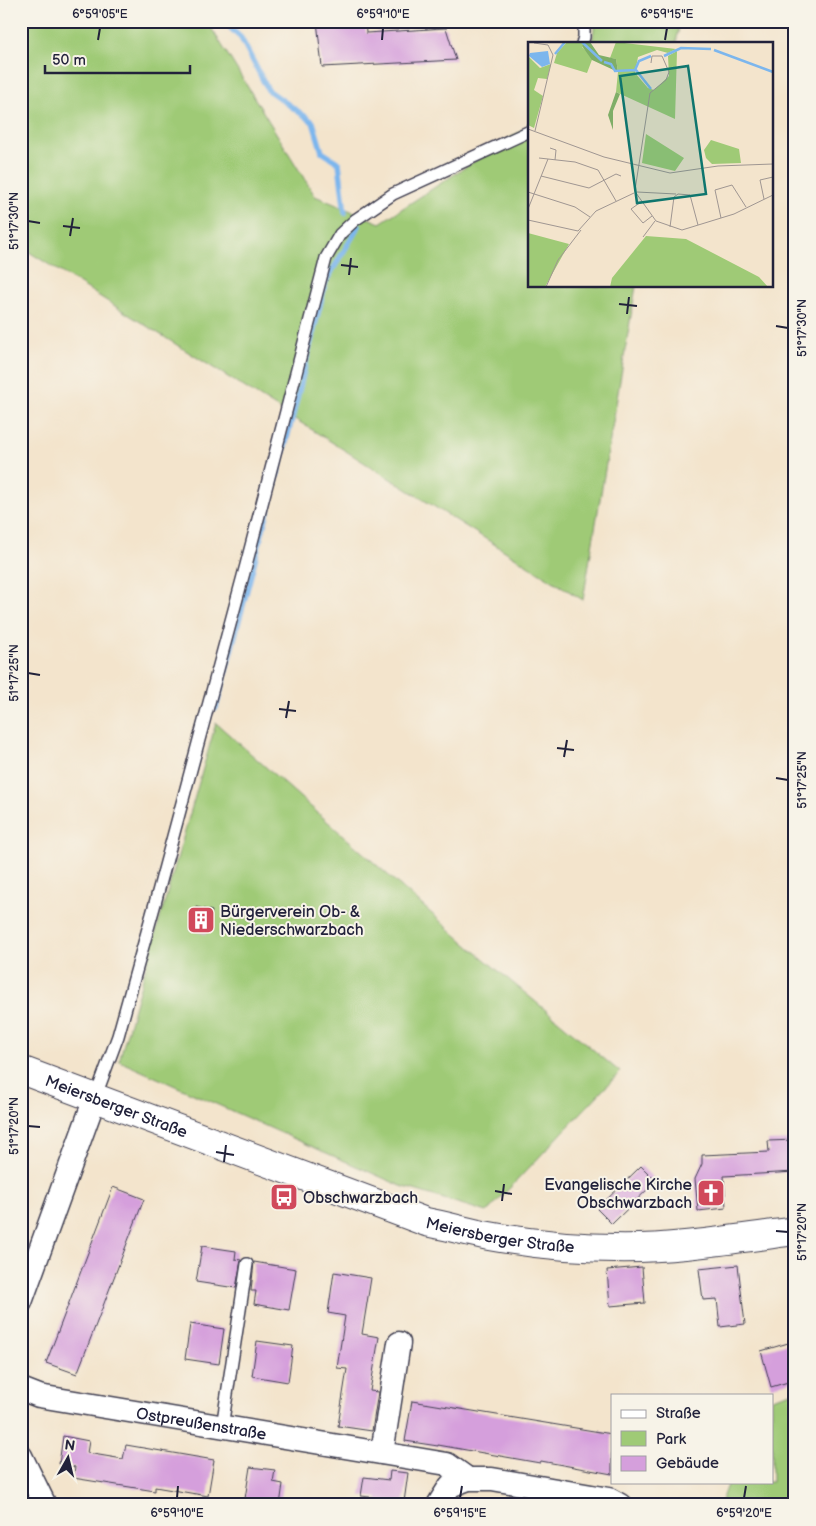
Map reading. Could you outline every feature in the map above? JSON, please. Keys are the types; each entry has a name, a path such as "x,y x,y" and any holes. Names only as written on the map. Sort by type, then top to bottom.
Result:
{"main road":[{"name":"Meiersberger Straße","path":"21,1070 426,1222 490,1236 550,1245 639,1248 726,1241 795,1232"}],"street":[{"path":"21,1302 94,1098"},
{"path":"382,1453 399,1343"},
{"name":"Ostpreußenstraße","path":"21,1389 39,1396 447,1464 468,1479"},
{"path":"21,1456 45,1505"},
{"path":"438,1505 450,1486 468,1479 502,1480 609,1499 620,1505"}],"lane":[{"path":"582,42 584,21"},
{"path":"94,1098 118,1036 151,917 326,258 340,234 392,194 528,132"},
{"path":"222,1427 247,1264"}],"green space":[{"path":"21,21 207,21 315,196 380,223 528,126 528,288 636,288 583,600 21,247"},
{"path":"595,21 680,21 676,42 592,42"},
{"path":"216,723 465,943 620,1072 487,1212 401,1186 119,1061"},
{"path":"795,1391 795,1505 720,1504 727,1484 774,1484 774,1397"}],"building":[{"path":"317,21 365,21 366,33 446,28 456,60 322,67"},
{"name":"Bürgerverein Ob- & Niederschwarzbach","path":"196,907 212,911 206,934 190,930"},
{"path":"795,1140 795,1172 724,1176 726,1208 698,1211 695,1179 702,1164 702,1155 769,1152 768,1141"},
{"path":"641,1166 656,1181 612,1224 597,1209"},
{"path":"113,1187 144,1199 77,1374 46,1363"},
{"path":"202,1246 236,1251 235,1259 241,1260 236,1288 196,1282"},
{"path":"254,1262 296,1269 289,1310 254,1304 256,1291 251,1291"},
{"path":"738,1265 745,1324 720,1327 717,1299 703,1300 699,1269"},
{"path":"642,1267 645,1303 610,1306 607,1270"},
{"path":"334,1272 371,1278 362,1334 379,1337 370,1391 378,1392 372,1431 338,1426 347,1369 337,1368 345,1316 328,1313"},
{"path":"190,1324 224,1329 219,1364 185,1359"},
{"path":"257,1341 293,1346 288,1382 252,1376"},
{"path":"795,1341 795,1380 771,1387 761,1351"},
{"path":"412,1401 611,1434 611,1474 541,1461 540,1463 405,1441"},
{"path":"63,1436 89,1441 87,1453 123,1459 126,1445 214,1460 208,1496 155,1487 155,1491 73,1478 75,1467 59,1464"},
{"path":"250,1467 275,1470 273,1482 283,1484 280,1505 244,1505"},
{"path":"390,1471 408,1473 404,1502 399,1502 399,1505 377,1505 378,1498 361,1496 364,1477 389,1480"}],"waterway":[{"path":"223,21 241,38 268,90 313,122 322,152 339,163 345,213"},
{"path":"216,708 326,281 359,226"}],"place":[{"name":"Bürgerverein Ob- & Niederschwarzbach","path":"201,920"},
{"name":"Evangelische Kirche Obschwarzbach","path":"711,1193"},
{"name":"Obschwarzbach","path":"284,1197"}]}
